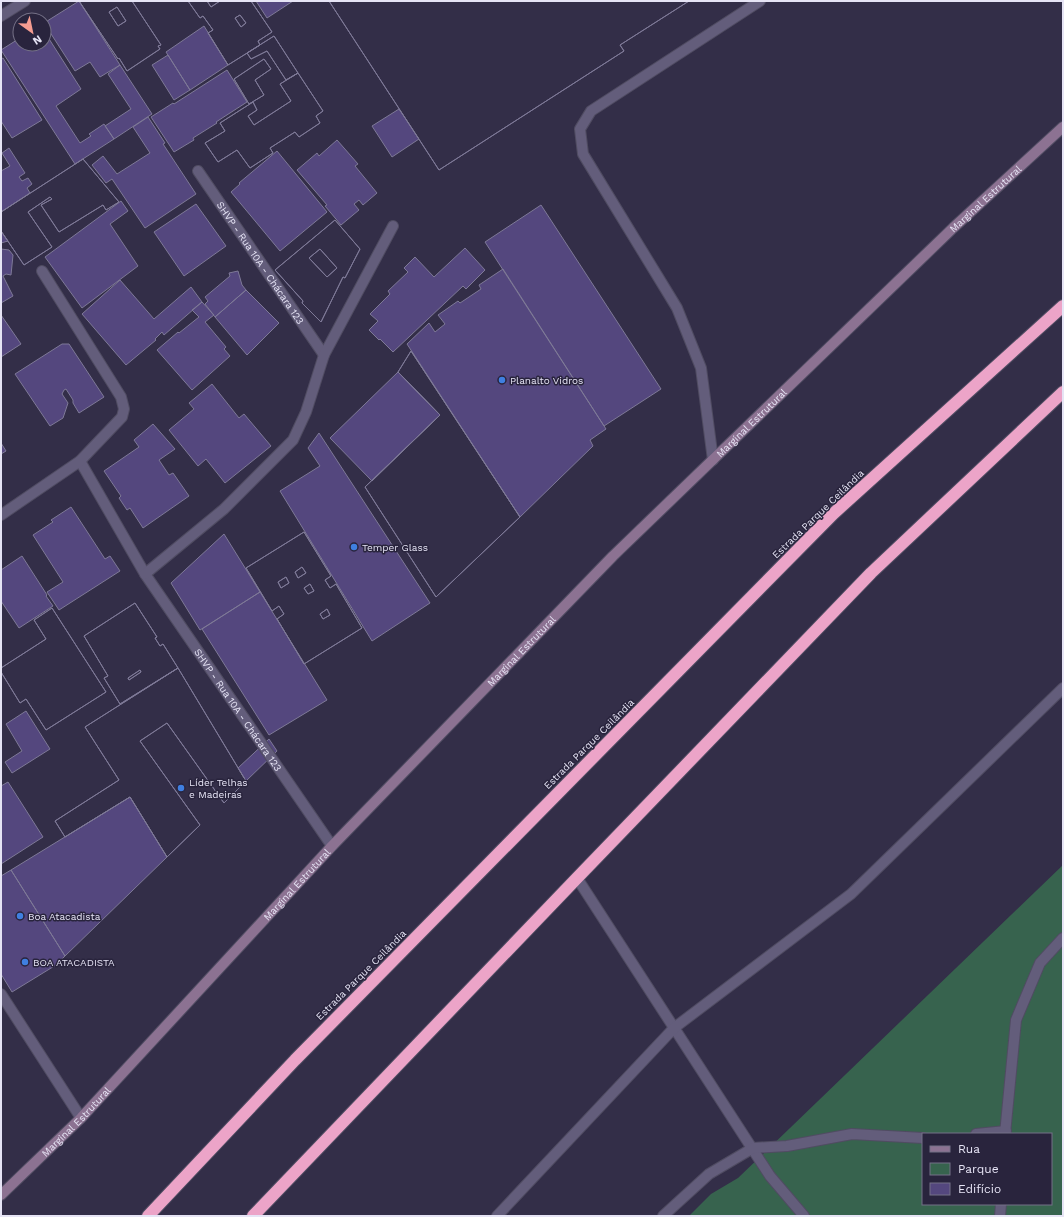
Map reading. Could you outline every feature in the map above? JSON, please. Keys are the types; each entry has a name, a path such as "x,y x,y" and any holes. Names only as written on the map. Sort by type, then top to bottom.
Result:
{"highway":[{"name":"Estrada Parque Ceilândia","path":"148,1216 294,1060 833,514 1063,306"},
{"path":"253,1216 871,573 1063,392"}],"main road":[{"name":"Marginal Estrutural","path":"1,1195 81,1118 332,846 613,556 953,228 1063,127"}],"street":[{"path":"1,16 25,1"},
{"path":"713,460 701,368 697,356 677,308 583,154 580,129 591,111 760,1"},
{"name":"SHVP - Rua 10A - Chácara 123","path":"198,171 324,355"},
{"path":"145,574 224,509 293,440 306,412 324,355 394,226"},
{"path":"1,515 80,461 122,417 124,409 121,397 42,271"},
{"name":"SHVP - Rua 10A - Chácara 123","path":"80,461 145,574 332,846"},
{"path":"497,1216 674,1028 850,894 1063,688"},
{"path":"577,878 770,1176 804,1216"},
{"path":"990,1133 1005,1132 1016,1020 1040,963 1063,938"},
{"path":"1,994 81,1118"},
{"path":"663,1216 709,1174 753,1148 787,1146 852,1134 922,1138"},
{"path":"1000,1216 1001,1205"}],"green space":[{"path":"1063,865 1063,1216 689,1216 711,1194 738,1178"}],"building":[{"path":"79,1 132,1 161,45 158,46 160,49 127,71 119,58 118,59","holes":["117,7 126,21 118,26 109,12"]},
{"path":"79,1 132,1 161,45 158,46 160,49 127,71 119,58 118,59","holes":["117,7 126,21 118,26 109,12"]},
{"path":"79,1 120,65 100,77 90,62 75,71 52,35 52,18"},
{"path":"188,1 207,1 211,7 220,1 251,1 272,32 258,41 260,45 228,65 208,33 213,30 203,16 200,18","holes":["240,15 246,23 241,27 235,18"]},
{"path":"188,1 207,1 211,7 220,1 251,1 272,32 258,41 260,45 228,65 208,33 213,30 203,16 200,18","holes":["240,15 246,23 241,27 235,18"]},
{"path":"256,1 293,1 267,18"},
{"path":"329,1 689,1 620,45 624,51 439,170"},
{"path":"329,1 689,1 620,45 624,51 439,170"},
{"path":"204,26 228,65 190,90 166,52"},
{"path":"274,36 298,73 286,80 267,51 251,59 247,53"},
{"path":"274,36 298,73 286,80 267,51 251,59 247,53"},
{"path":"12,43 12,52 52,52 52,44 81,89 56,106 80,143 91,136 89,134 104,124 114,139 75,164 1,50"},
{"path":"168,55 190,90 174,100 152,65"},
{"path":"3,58 42,120 12,138 1,121 1,59"},
{"path":"264,59 271,69 255,80 264,95 249,104 234,79"},
{"path":"264,59 271,69 255,80 264,95 249,104 234,79"},
{"path":"120,65 152,114 114,139 105,126 131,109 108,74"},
{"path":"227,70 247,102 193,138 194,140 174,152 151,117"},
{"path":"298,73 323,111 316,116 320,123 299,137 295,132 270,148 273,153 250,168 237,150 218,162 205,143 225,131 220,123 253,102 257,110 248,116 254,125 291,101 280,84"},
{"path":"298,73 323,111 316,116 320,123 299,137 295,132 270,148 273,153 250,168 237,150 218,162 205,143 225,131 220,123 253,102 257,110 248,116 254,125 291,101 280,84"},
{"path":"399,109 419,139 392,157 372,126"},
{"path":"148,117 165,143 163,144 196,194 145,228 112,179 106,183 92,165 103,156 117,174 150,153 133,127"},
{"path":"337,140 358,164 355,166 377,193 363,205 359,200 354,204 359,210 341,225 325,206 327,205 297,170 317,153 319,156"},
{"path":"9,148 25,173 19,177 22,181 28,178 32,184 27,188 30,193 1,212 1,171 10,166 2,153"},
{"path":"277,151 327,212 280,251 231,192 240,184 239,183"},
{"path":"83,159 119,202 106,210 103,205 59,232 41,205 52,199 50,197 28,212 52,247 24,265 1,231 1,212"},
{"path":"83,159 119,202 106,210 103,205 59,232 41,205 52,199 50,197 28,212 52,247 24,265 1,231 1,212"},
{"path":"121,201 128,211 110,224 138,266 82,308 45,257"},
{"path":"196,204 226,246 184,276 154,232"},
{"path":"541,205 661,389 604,426 485,242"},
{"path":"335,220 360,249 345,278 343,277 321,322 302,303 303,301 275,270","holes":["320,249 337,268 327,277 309,258"]},
{"path":"335,220 360,249 345,278 343,277 321,322 302,303 303,301 275,270","holes":["320,249 337,268 327,277 309,258"]},
{"path":"1,231 8,241 1,243"},
{"path":"465,248 485,270 466,289 463,286 393,352 369,330 378,321 370,314 390,294 388,291 408,272 404,268 415,257 434,277"},
{"path":"1,249 9,250 13,255 11,275 6,274 3,276 13,296 1,303"},
{"name":"Planalto Vidros","path":"503,269 606,429 590,440 593,446 520,517 407,344 429,323 435,332 445,324 438,315 458,301 460,303 481,289 479,285"},
{"path":"238,271 242,285 246,290 215,317 205,304 208,301 205,297 230,276 229,273"},
{"path":"120,280 154,319 191,287 202,302 164,335 162,332 155,339 156,340 126,365 82,314"},
{"path":"246,290 279,323 247,355 215,317"},
{"path":"202,302 214,315 205,322 226,347 224,349 230,356 192,390 157,350 199,317 192,310"},
{"path":"1,315 21,344 1,357"},
{"path":"62,344 69,344 104,397 79,413 66,389 64,390 62,394 68,403 63,418 50,426 15,374"},
{"path":"411,351 520,517 436,597 365,487 440,415 398,372"},
{"path":"411,351 520,517 436,597 365,487 440,415 398,372"},
{"path":"398,372 440,415 372,481 330,438"},
{"path":"212,384 239,418 244,414 271,446 225,483 206,459 198,466 169,430 194,409 189,403"},
{"path":"153,424 175,449 159,460 169,475 173,473 189,496 143,528 130,508 127,510 119,498 121,496 104,471 139,447 134,440"},
{"name":"Temper Glass","path":"319,433 430,603 372,641 280,491 320,466 308,448"},
{"path":"1,443 6,451 1,454"},
{"path":"71,507 105,559 110,556 120,571 59,610 47,592 63,582 33,535 53,522 51,520"},
{"path":"304,532 331,576 325,580 330,588 336,584 362,628 304,664 277,619 284,614 279,606 272,611 246,568","holes":["302,567 306,573 298,578 295,572","286,577 289,583 281,588 278,582","310,584 314,591 308,594 304,588","327,609 330,615 323,619 320,614"]},
{"path":"304,532 331,576 325,580 330,588 336,584 362,628 304,664 277,619 284,614 279,606 272,611 246,568","holes":["302,567 306,573 298,578 295,572","286,577 289,583 281,588 278,582","310,584 314,591 308,594 304,588","327,609 330,615 323,619 320,614"]},
{"path":"224,534 260,592 200,630 171,583"},
{"path":"22,556 53,606 19,628 1,601 1,570"},
{"path":"260,592 327,700 269,735 202,629"},
{"path":"135,603 157,637 155,638 160,646 163,644 178,668 120,704 104,678 108,676 84,636","holes":["140,670 141,672 129,680 128,678"]},
{"path":"135,603 157,637 155,638 160,646 163,644 178,668 120,704 104,678 108,676 84,636","holes":["140,670 141,672 129,680 128,678"]},
{"path":"52,608 106,692 46,730 26,699 20,703 1,672 1,668 46,639 34,620"},
{"path":"52,608 106,692 46,730 26,699 20,703 1,672 1,668 46,639 34,620"},
{"path":"178,668 246,781 224,803 167,723 140,741 200,825 167,857 130,797 65,837 55,821 119,780 85,727"},
{"path":"178,668 246,781 224,803 167,723 140,741 200,825 167,857 130,797 65,837 55,821 119,780 85,727"},
{"path":"26,711 50,749 12,773 5,762 22,751 6,724"},
{"path":"269,739 277,751 246,781 238,768"},
{"path":"8,782 43,837 1,864 1,786"},
{"path":"130,797 167,857 65,956 11,870"},
{"name":"Boa Atacadista","path":"11,870 65,956 56,965 12,992 1,974 1,876"}],"place":[{"name":"Planalto Vidros","path":"502,380"},
{"name":"Temper Glass","path":"354,547"},
{"name":"Líder Telhas e Madeiras","path":"181,788"},
{"name":"Boa Atacadista","path":"20,916"},
{"name":"BOA ATACADISTA","path":"25,962"}]}
